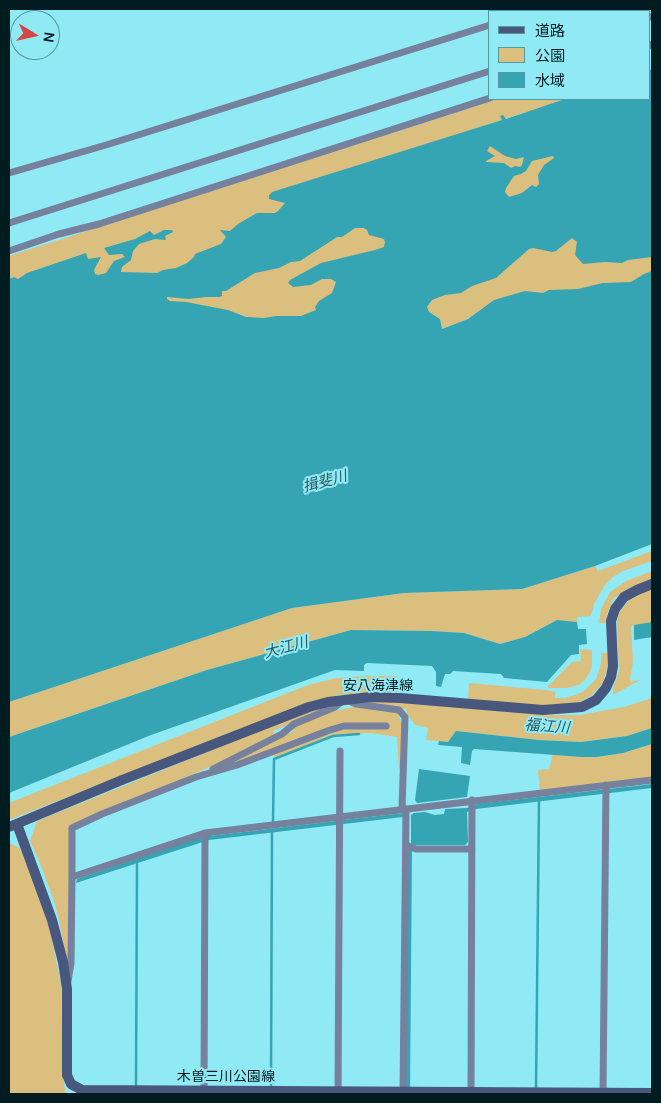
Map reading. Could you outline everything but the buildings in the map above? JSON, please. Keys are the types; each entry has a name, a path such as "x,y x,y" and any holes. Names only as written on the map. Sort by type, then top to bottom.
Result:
{"main road":[{"name":"安八海津線","path":"13,826 122,780 309,707 345,699 400,698 543,710 582,708 596,700 606,688 611,677 613,666 611,622 615,609 624,597 652,584"},
{"name":"木曽三川公園線","path":"13,826 52,920 63,962 67,989 67,1075 71,1084 82,1090 204,1093 652,1093"}],"street":[{"path":"9,173 106,145 488,27"},
{"path":"9,223 488,71"},
{"path":"9,251 488,99"},
{"path":"67,989 71,963 72,828 102,814 196,777 282,734 294,724 335,707 345,699 356,704 399,710 405,717 404,809 410,847 406,1093"},
{"path":"196,777 237,765 344,726 386,726"},
{"path":"338,1093 340,751"},
{"path":"72,877 205,837 340,820 404,809 472,805 606,789 652,780"},
{"path":"603,1093 606,789"},
{"path":"471,1093 472,805"},
{"path":"204,1093 205,837"},
{"path":"410,847 472,849"}],"green space":[{"path":"495,100 599,100 526,112 437,141 291,209 168,276 17,280 14,277 9,279 9,256"},
{"path":"484,144 579,160 508,205 440,156"},
{"path":"324,215 395,234 325,322 248,320 136,293"},
{"path":"560,235 652,245 652,277 637,284 480,311 464,321 441,329 440,319 429,312 426,307 427,295"},
{"path":"652,551 652,561 623,571 613,577 605,585 594,604 591,616 577,617 577,622 557,620 525,637 500,644 464,633 351,630 207,670 9,737 9,702 292,608 404,593 522,589 595,566 598,571"},
{"path":"652,571 652,580 630,588 614,598 607,614 606,623 599,623 601,609 610,592 626,581"},
{"path":"652,587 652,622 631,626 633,662 630,680 631,682 642,679 613,694 613,688 619,672 618,614 629,600 640,591"},
{"path":"580,649 592,650 592,666 584,681 579,685 567,688 548,688 572,662 581,661"},
{"path":"601,653 608,653 608,665 603,683 591,696 577,704 544,707 468,699 469,683 546,690 555,692 555,698 575,695 583,692 596,679 601,664"},
{"path":"397,676 397,692 338,695 309,703 9,820 9,803 308,685 337,678"},
{"path":"652,698 652,728 627,736 581,742 539,740 457,731 448,742 426,740 428,728 415,725 407,714 406,709 359,702 400,702 543,715 580,715 624,707"},
{"path":"331,706 273,731 275,734 224,761 69,827 69,962 67,962 54,901 30,841 37,821 301,714"},
{"path":"353,707 395,712 398,714 402,725 401,769 399,769 397,737 371,733 332,735 276,757 269,754 341,730 357,729 345,724 227,765 294,731 294,727 326,713"},
{"path":"652,744 652,778 540,791 538,770 549,769 553,754 597,757 623,753"},
{"path":"9,843 20,848 49,925 61,985 63,1078 66,1094 9,1094"}],"water":[{"name":"揖斐川","path":"652,69 652,257 628,260 622,263 583,264 575,255 577,242 572,238 556,251 529,249 496,278 472,286 461,293 445,295 432,300 427,307 429,312 440,319 442,329 468,319 494,300 525,291 543,293 549,290 578,289 603,283 631,282 652,271 652,544 595,566 522,589 404,593 292,608 9,702 9,279 14,277 18,279 27,273 86,253 88,259 101,257 94,270 95,274 106,273 114,261 125,257 122,254 109,255 104,248 135,239 150,231 154,235 164,230 172,230 173,232 165,236 165,240 155,239 139,244 133,251 131,260 122,267 121,272 157,273 176,268 187,263 195,254 221,244 226,237 220,230 230,231 257,213 275,213 278,211 285,203 269,199 269,195 272,192 502,120 500,116 503,115 506,119 562,100 651,100","holes":["490,146 505,156 516,159 524,157 522,165 511,168 504,163 486,162 495,156 487,151","553,156 554,158 544,165 538,175 539,184 536,187 532,185 522,193 509,197 505,192 514,176 526,171 532,161","355,228 364,228 369,235 384,239 384,247 321,263 290,280 288,283 293,287 311,285 322,279 331,279 336,282 332,293 319,301 315,307 316,310 301,316 246,317 228,310 167,299 167,297 189,299 222,296 222,291 226,291 255,273 300,261 337,237 342,237"]},
{"path":"557,620 577,622 578,629 586,629 587,644 579,645 579,654 571,655 547,682 504,678 501,674 453,671 450,674 445,674 441,687 436,686 436,672 432,666 367,663 364,665 364,671 335,670 151,735 9,793 9,737 207,670 351,630 464,633 500,644 525,637"},
{"path":"652,622 652,637 634,640 634,625"},
{"path":"652,728 652,744 623,753 597,757 474,749 470,765 461,763 462,747 438,745 439,741 448,742 456,731 539,740 581,742 627,736"},
{"path":"419,769 470,776 467,797 417,803 415,800"},
{"path":"652,784 652,788 476,809 467,812 468,842 465,845 415,845 412,852 410,1094 405,1094 408,853 411,843 411,815 425,812 435,815 444,814 445,809 467,808 477,804"},
{"path":"403,813 403,817 209,840 76,883 77,879 201,837"}],"waterway":[{"path":"273,822 274,759 333,736 359,734"},
{"path":"536,1089 539,801"},
{"path":"271,1086 272,830"},
{"path":"136,1085 137,864"}],"water label":[{"name":"大江川","path":"286,648"},
{"name":"福江川","path":"547,727"}]}
